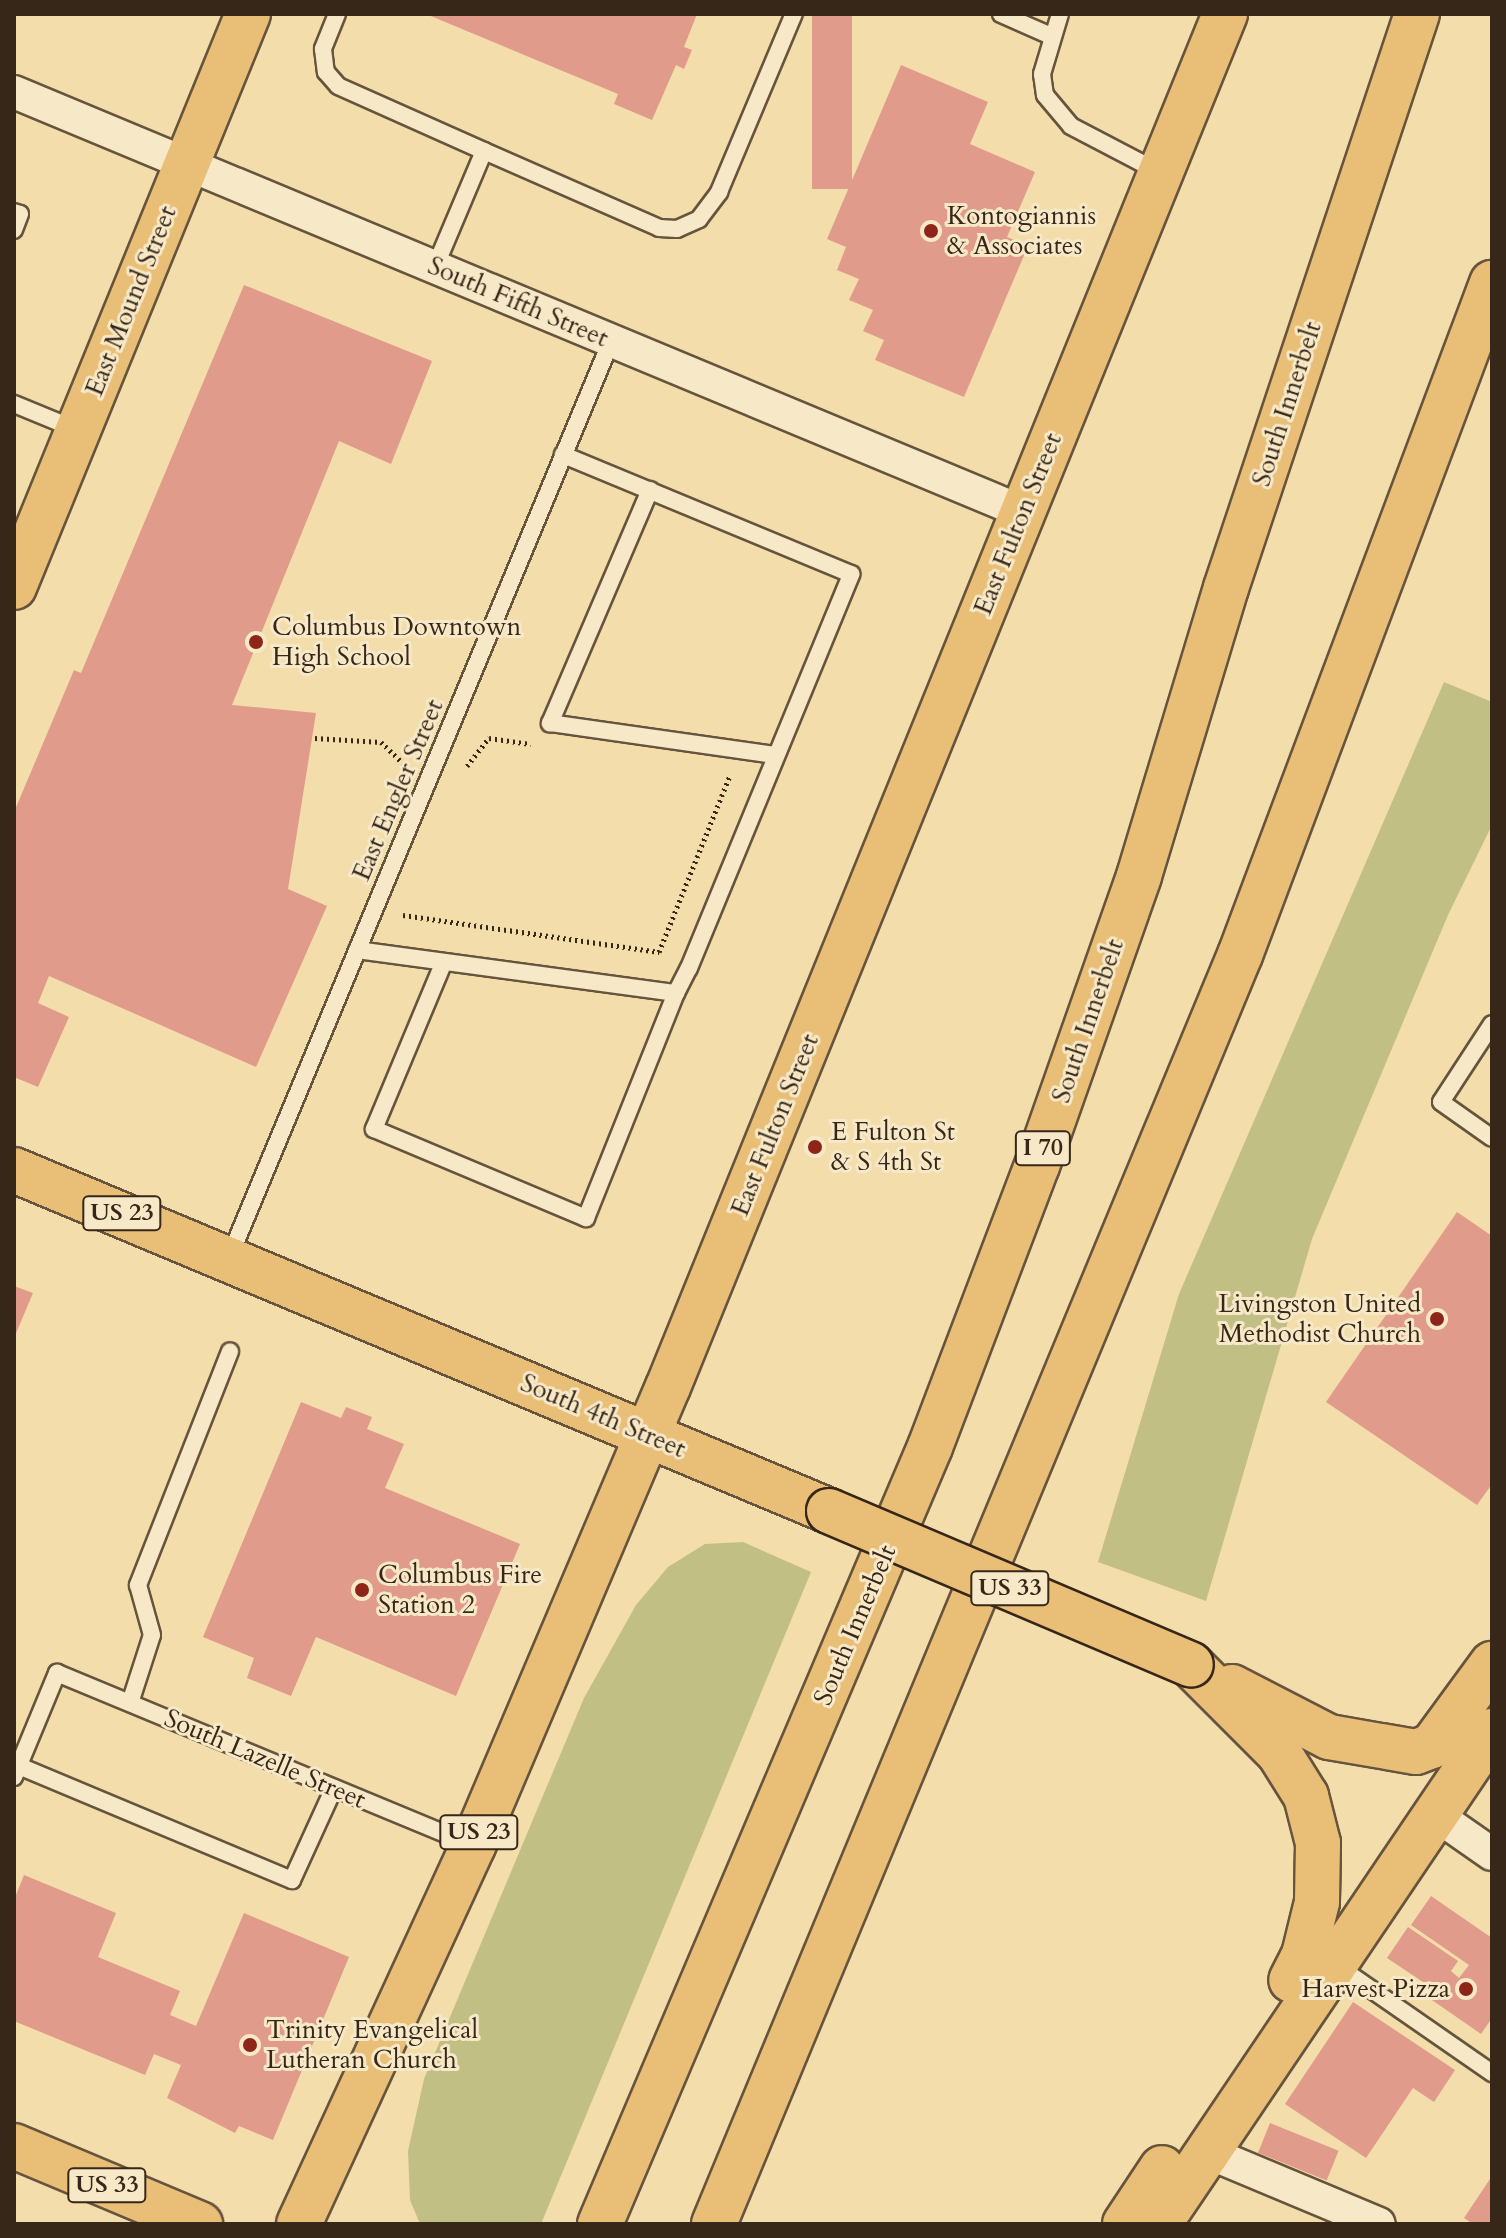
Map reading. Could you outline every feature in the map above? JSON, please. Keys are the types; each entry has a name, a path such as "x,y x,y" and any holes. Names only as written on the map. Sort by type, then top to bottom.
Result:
{"main road":[{"name":"East Mound Street","path":"14,587 248,14"},
{"name":"East Fulton Street","path":"299,2224 473,1846 648,1435 1225,14"},
{"name":"South Innerbelt","path":"600,2224 930,1447 1037,1166 1139,876 1231,573 1417,14"},
{"path":"714,2224 1240,955 1492,283"},
{"name":"South 4th Street","path":"14,1170 1191,1665 1329,1737 1416,1752 1432,1746 1492,1664"},
{"name":"South 4th Street","path":"1191,1665 1279,1753 1306,1796 1318,1843 1317,1902 1304,1955 1291,1980"},
{"path":"1159,2224 1492,1731"},
{"path":"1125,2224 1291,1980 1377,1874 1431,1822"},
{"name":"US 33","path":"14,2146 200,2224"}],"street":[{"name":"South Fifth Street","path":"14,92 1023,512"},
{"path":"1431,1822 1492,1854"},
{"path":"1207,2152 1379,2224"}],"lane":[{"path":"337,14 323,49 326,72 338,86 659,228 677,229 699,219 719,192 794,14"},
{"path":"1001,14 1051,36"},
{"path":"1060,14 1042,74 1045,95 1058,114 1161,172"},
{"path":"435,267 484,151"},
{"path":"14,212 20,214 14,230"},
{"name":"East Engler Street","path":"229,1258 611,341"},
{"path":"14,404 78,430"},
{"path":"443,964 374,1129 586,1218 851,574 563,455"},
{"path":"650,490 550,723 774,755"},
{"path":"357,950 676,993"},
{"path":"1492,1024 1441,1102 1492,1138"},
{"path":"130,1703 152,1635 138,1585 230,1351"},
{"name":"South Lazelle Street","path":"16,1772 57,1673 473,1846"},
{"path":"16,1772 292,1880 334,1788"},
{"path":"1335,1964 1492,2073"}],"path":[{"path":"315,738 381,742 403,763"},
{"path":"394,913 659,952 731,771"}],"shaded area":[{"path":"1444,682 1492,702 1492,825 1448,915 1312,1239 1206,1601 1098,1562 1179,1294"},
{"path":"743,1542 811,1572 541,2224 420,2224 410,2200 408,2151 424,2079 584,1698 636,1605 668,1567 705,1544"}],"building":[{"path":"426,14 697,14 684,47 692,50 684,69 676,65 652,120 614,104 618,94"},
{"path":"812,14 852,14 852,189 812,189"},
{"path":"901,65 988,102 970,144 1035,172 1007,237 1028,246 964,397 875,360 884,340 863,331 873,310 849,300 859,279 837,270 846,247 827,239"},
{"path":"244,285 432,361 391,464 339,441 232,705 316,713 288,889 327,906 256,1067 49,976 38,1003 69,1017 38,1087 14,1077 14,812 74,670 81,673"},
{"name":"Livingston United Methodist Church","path":"1457,1212 1492,1236 1492,1484 1477,1505 1326,1402"},
{"path":"14,1286 33,1293 14,1338"},
{"name":"Columbus Fire Station 2","path":"301,1402 341,1418 346,1407 372,1417 367,1429 404,1444 385,1488 520,1544 456,1696 316,1637 291,1696 247,1678 254,1658 203,1637"},
{"path":"24,1875 116,1913 98,1957 180,1991 170,2015 196,2026 244,1913 349,1957 273,2140 239,2126 235,2133 167,2098 181,2065 154,2054 145,2075 14,2021 14,1900"},
{"path":"1431,1896 1492,1938 1492,2018 1481,2034 1432,2000 1438,1992 1387,1958 1408,1927 1458,1961 1451,1971 1459,1978 1469,1965 1411,1925"},
{"path":"1353,2002 1455,2070 1434,2102 1413,2088 1366,2158 1285,2104"},
{"path":"1270,2123 1339,2151 1327,2180 1258,2153"},
{"path":"1492,2176 1492,2224 1473,2224 1464,2218"}],"place":[{"name":"Kontogiannis & Associates","path":"931,231"},
{"name":"Columbus Downtown High School","path":"256,642"},
{"name":"E Fulton St & S 4th St","path":"815,1147"},
{"name":"Livingston United Methodist Church","path":"1437,1319"},
{"name":"Columbus Fire Station 2","path":"362,1590"},
{"name":"Harvest Pizza","path":"1466,1989"},
{"name":"Trinity Evangelical Lutheran Church","path":"250,2045"}]}
